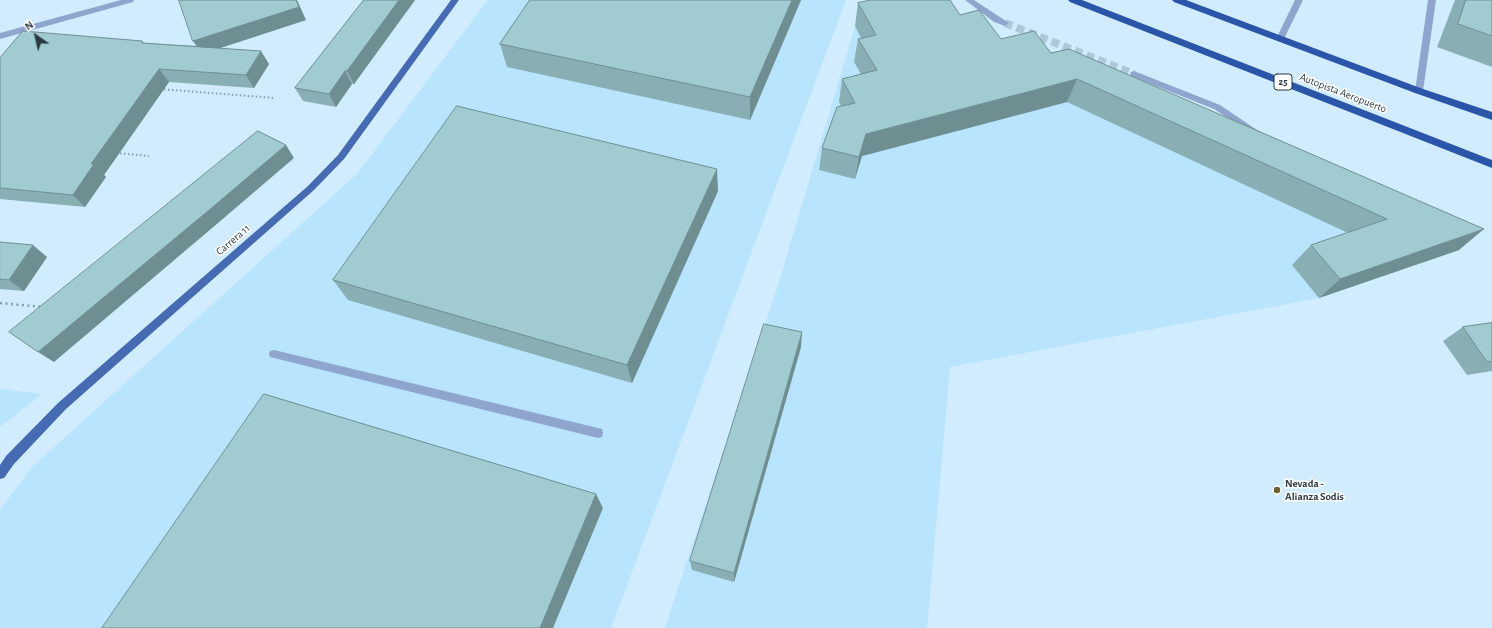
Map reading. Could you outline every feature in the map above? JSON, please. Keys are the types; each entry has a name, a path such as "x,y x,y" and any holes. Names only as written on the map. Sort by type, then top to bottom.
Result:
{"highway":[{"name":"Autopista Aeropuerto","path":"1074,0 1492,164"},
{"path":"1177,0 1419,91 1492,116"}],"main road":[{"name":"Carrera 11","path":"0,474 10,460 62,406 311,188 342,157 455,0"}],"street":[{"path":"0,36 130,0"},
{"path":"969,0 997,20 1005,23"},
{"path":"1280,39 1299,0"},
{"path":"1419,91 1432,0"},
{"path":"1134,74 1218,107 1264,137"},
{"path":"274,354 598,433"}],"path":[{"path":"156,89 274,98"},
{"path":"110,153 149,156"},
{"path":"0,303 48,307"}],"shaded area":[{"path":"488,0 846,0 611,628 0,628 0,510 32,467 358,173"},
{"path":"934,8 1117,98 1459,250 1319,298 950,367 927,628 665,628 778,285 855,27"},
{"path":"0,389 42,394 0,427"}],"building":[{"path":"179,0 296,0 299,7 193,41"},
{"path":"364,0 399,0 329,94 295,88"},
{"path":"530,0 792,0 750,97 500,44"},
{"path":"871,0 950,0 960,15 979,10 1001,39 1034,31 1051,53 1069,49 1484,229 1340,279 1311,245 1387,219 1077,79 866,134 859,157 822,148 837,107 855,103 842,79 877,70 858,39 876,35 858,3"},
{"path":"1466,0 1492,0 1492,36 1458,24"},
{"path":"23,31 142,41 142,43 261,51 246,75 159,69 91,164 94,164 73,195 0,188 0,58"},
{"path":"457,106 717,169 627,365 333,280"},
{"path":"258,131 286,145 38,352 9,332"},
{"path":"0,242 33,245 9,280 0,279"},
{"path":"1492,323 1492,361 1487,362 1463,327"},
{"path":"764,324 802,332 734,573 690,561"},
{"path":"264,394 596,494 540,628 102,628"}],"tunnel":[{"path":"1005,23 1134,74"}],"place":[{"name":"Nevada - Alianza Sodis","path":"1277,490"}]}
